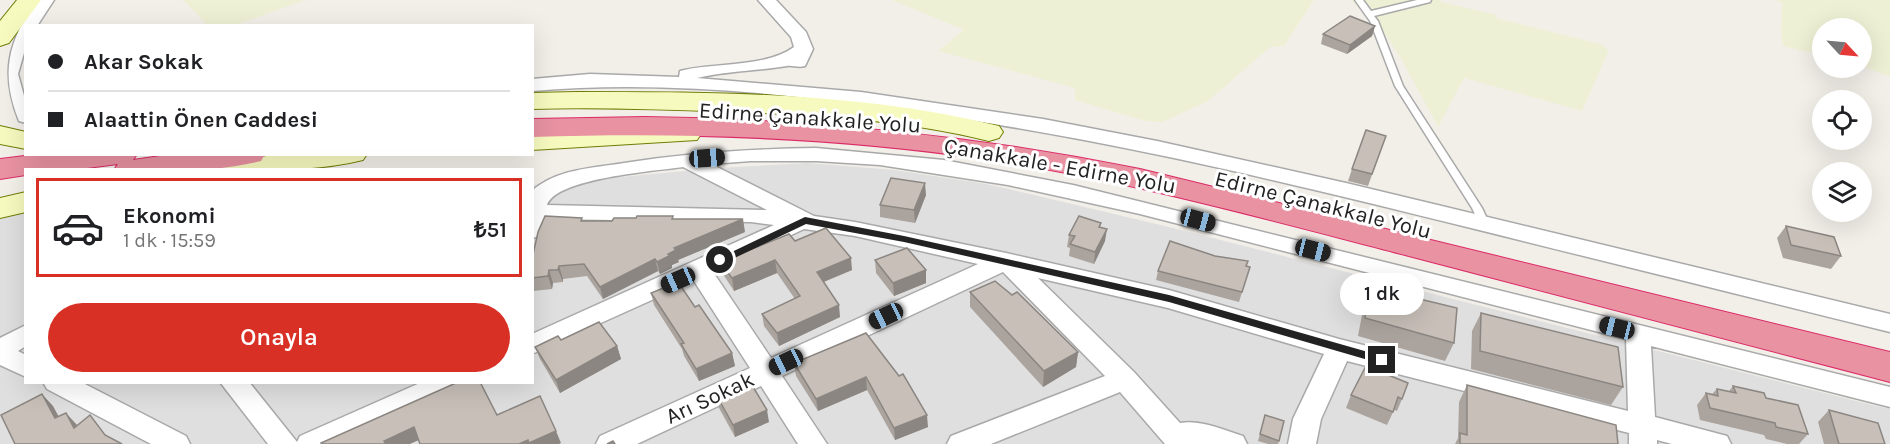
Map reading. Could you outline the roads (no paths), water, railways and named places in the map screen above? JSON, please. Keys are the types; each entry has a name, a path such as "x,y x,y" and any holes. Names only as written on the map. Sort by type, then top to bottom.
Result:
{"highway":[{"name":"Edirne Çanakkale Yolu","path":"534,113 628,110 749,112 837,117 987,141 1107,154 1223,180 1890,346"},
{"name":"Çanakkale - Edirne Yolu","path":"534,128 640,125 778,129 881,137 987,141 1099,170 1225,198 1890,367"},
{"path":"0,169 106,156"},
{"path":"144,168 235,156"},
{"path":"0,185 24,182"}],"main road":[{"path":"0,21 17,0"},
{"path":"0,38 29,0"},
{"path":"534,101 608,100 786,106 944,120 987,141"},
{"path":"534,141 678,134 730,134 987,141"},
{"path":"0,135 24,141"},
{"path":"0,157 24,154"},
{"path":"245,168 338,156"},
{"path":"0,199 24,196"},
{"path":"0,208 24,202"}],"street":[{"path":"29,24 45,0"},
{"path":"767,0 796,30 804,49 786,91"},
{"path":"24,32 6,59 2,73 4,89 13,105 24,115"},
{"path":"676,82 696,72 787,60 804,49"},
{"path":"534,85 590,80 676,82 786,91 900,103 1099,135 1216,159 1890,323"},
{"path":"1717,444 1644,435 1169,299 1006,261 805,220 732,214 534,218 536,203 540,196 557,186 578,179 685,159 827,154 961,168 1198,220 1890,397"},
{"path":"685,159 805,220"},
{"path":"534,179 578,179"},
{"path":"534,344 805,220"},
{"path":"1006,261 1125,379 1178,440 1190,432 1233,444"},
{"name":"Arı Sokak","path":"610,444 1006,261"},
{"path":"699,270 813,444"},
{"path":"1638,333 1644,435"},
{"path":"24,335 0,352 24,366"},
{"path":"1302,444 1307,419 1339,349"},
{"path":"961,444 1125,379"},
{"path":"60,384 176,444"},
{"path":"236,384 284,444"},
{"path":"310,444 445,384"}],"lane":[{"path":"1359,0 1371,14 1399,86 1477,208 1484,223"},
{"path":"1371,14 1427,0"}]}
